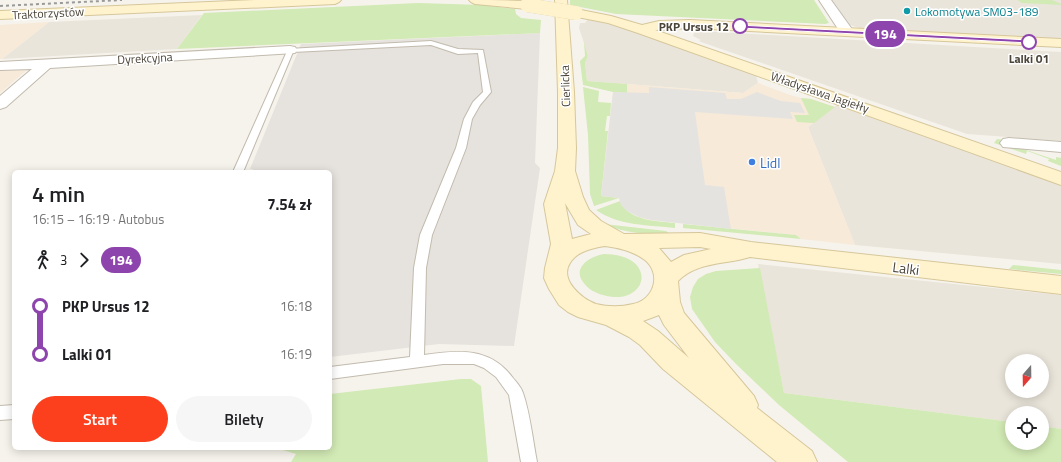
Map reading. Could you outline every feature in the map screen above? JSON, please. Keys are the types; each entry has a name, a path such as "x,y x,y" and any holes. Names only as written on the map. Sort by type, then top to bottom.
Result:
{"street":[{"name":"Traktorzystów","path":"0,15 335,0"},
{"name":"Władysława Jagiełły","path":"475,0 576,12 612,20 1061,180"},
{"name":"Cierlicka","path":"559,262 562,244 554,204 565,171 567,148 566,92 561,0"},
{"path":"825,0 847,32"},
{"path":"643,30 659,25 684,23 1061,43"},
{"name":"Dyrekcyjna","path":"0,66 290,50"},
{"path":"0,104 47,63"},
{"path":"1009,143 1061,147"},
{"name":"Cierlicka","path":"565,171 574,203 581,216 592,226 621,240"},
{"path":"666,284 662,297 649,308 631,314 610,315 590,311 577,305 568,298 561,289 557,279 556,270 559,262 568,250 582,243 599,239 621,240 641,247 655,257 662,266 666,284 667,302 676,322 764,431"},
{"name":"Lalki","path":"621,240 700,240 751,250 1061,285"},
{"name":"Lalki","path":"666,284 673,272 684,264 700,259 751,250"},
{"path":"610,315 649,338 673,362 764,431 801,462"}],"lane":[{"path":"239,170 290,50 430,43 442,44 446,48 456,51 481,50 487,92 476,104 468,118 454,170 426,235 420,268 416,361"},
{"path":"332,373 443,358 475,358 489,364 501,374 516,393 529,462"},
{"path":"0,414 12,412"}],"shaded area":[{"path":"832,0 1061,0 1061,40 862,29 850,25"},
{"path":"202,15 177,49 2,59 49,22"},
{"path":"589,18 616,25 756,75 758,83 743,93 587,81 585,63 588,55 579,28 580,23 585,23"},
{"path":"49,22 2,59 0,59 0,25"},
{"path":"701,31 1061,52 1061,141 967,134 701,42 699,41 701,40 693,36 694,33"},
{"path":"540,33 535,163 540,168 514,346 439,344 332,357 332,170 250,169 301,44"},
{"path":"27,70 22,74 0,93 0,71"},
{"path":"614,83 743,93 758,83 790,95 811,99 835,107 808,127 855,245 801,239 796,235 651,220 639,217 620,201 619,198 601,196"},
{"path":"649,87 725,93 727,99 741,99 757,92 781,101 800,103 805,113 790,112 793,119 695,112 705,185 724,187 731,229 651,220 639,217 627,211 621,205 619,198 601,196 613,92 649,93"},
{"path":"838,104 1061,185 1061,264 855,245 808,127"},
{"path":"758,264 1061,295 1061,429 1049,427 1049,406 1005,406 1005,421 784,393"}],"green space":[{"path":"570,0 814,0 829,23 616,14 570,5"},
{"path":"1017,0 1052,0 1061,5 1022,3"},
{"path":"418,3 483,5 515,9 516,14 521,18 541,20 540,33 177,49 204,13"},
{"path":"584,42 588,56 585,63 587,81 627,84 627,93 613,92 583,85 580,61 585,56"},
{"path":"583,87 599,91 598,102 611,103 610,116 607,116 605,131 608,131 601,196 619,198 594,206 590,194 588,135"},
{"path":"801,98 811,99 835,107 814,123 797,122 794,115 809,115"},
{"path":"997,139 1004,140 1012,148 1023,149 1056,160 1056,157 1061,158 1061,166 1048,161 1049,159 1027,151 1026,154 994,143"},
{"path":"620,201 624,208 636,216 644,219 675,223 675,228 624,222 596,210"},
{"path":"604,224 666,231 670,234 628,232"},
{"path":"683,224 796,235 801,239 683,228"},
{"path":"604,254 622,257 634,263 640,271 641,280 638,288 630,294 618,297 603,295 587,287 580,277 581,267 584,263 594,257"},
{"path":"1013,265 1061,270 1061,274 1009,269"},
{"path":"760,268 784,393 1005,421 1005,450 1049,450 1049,427 1061,429 1061,462 848,462 779,405 736,364 715,342 692,309 690,297 693,287 698,279 706,274 716,271"},
{"path":"471,379 481,386 488,462 291,462 296,454 283,450 332,450 332,394"}],"railway":[{"path":"0,6 122,0"}],"bus line":[{"name":"194","path":"740,26 1029,42"}],"place":[{"name":"Lokomotywa SM03-189","path":"907,11"},
{"name":"PKP Ursus 12","path":"740,26"},
{"name":"Lalki 01","path":"1029,42"},
{"name":"Lidl","path":"752,162"}]}
